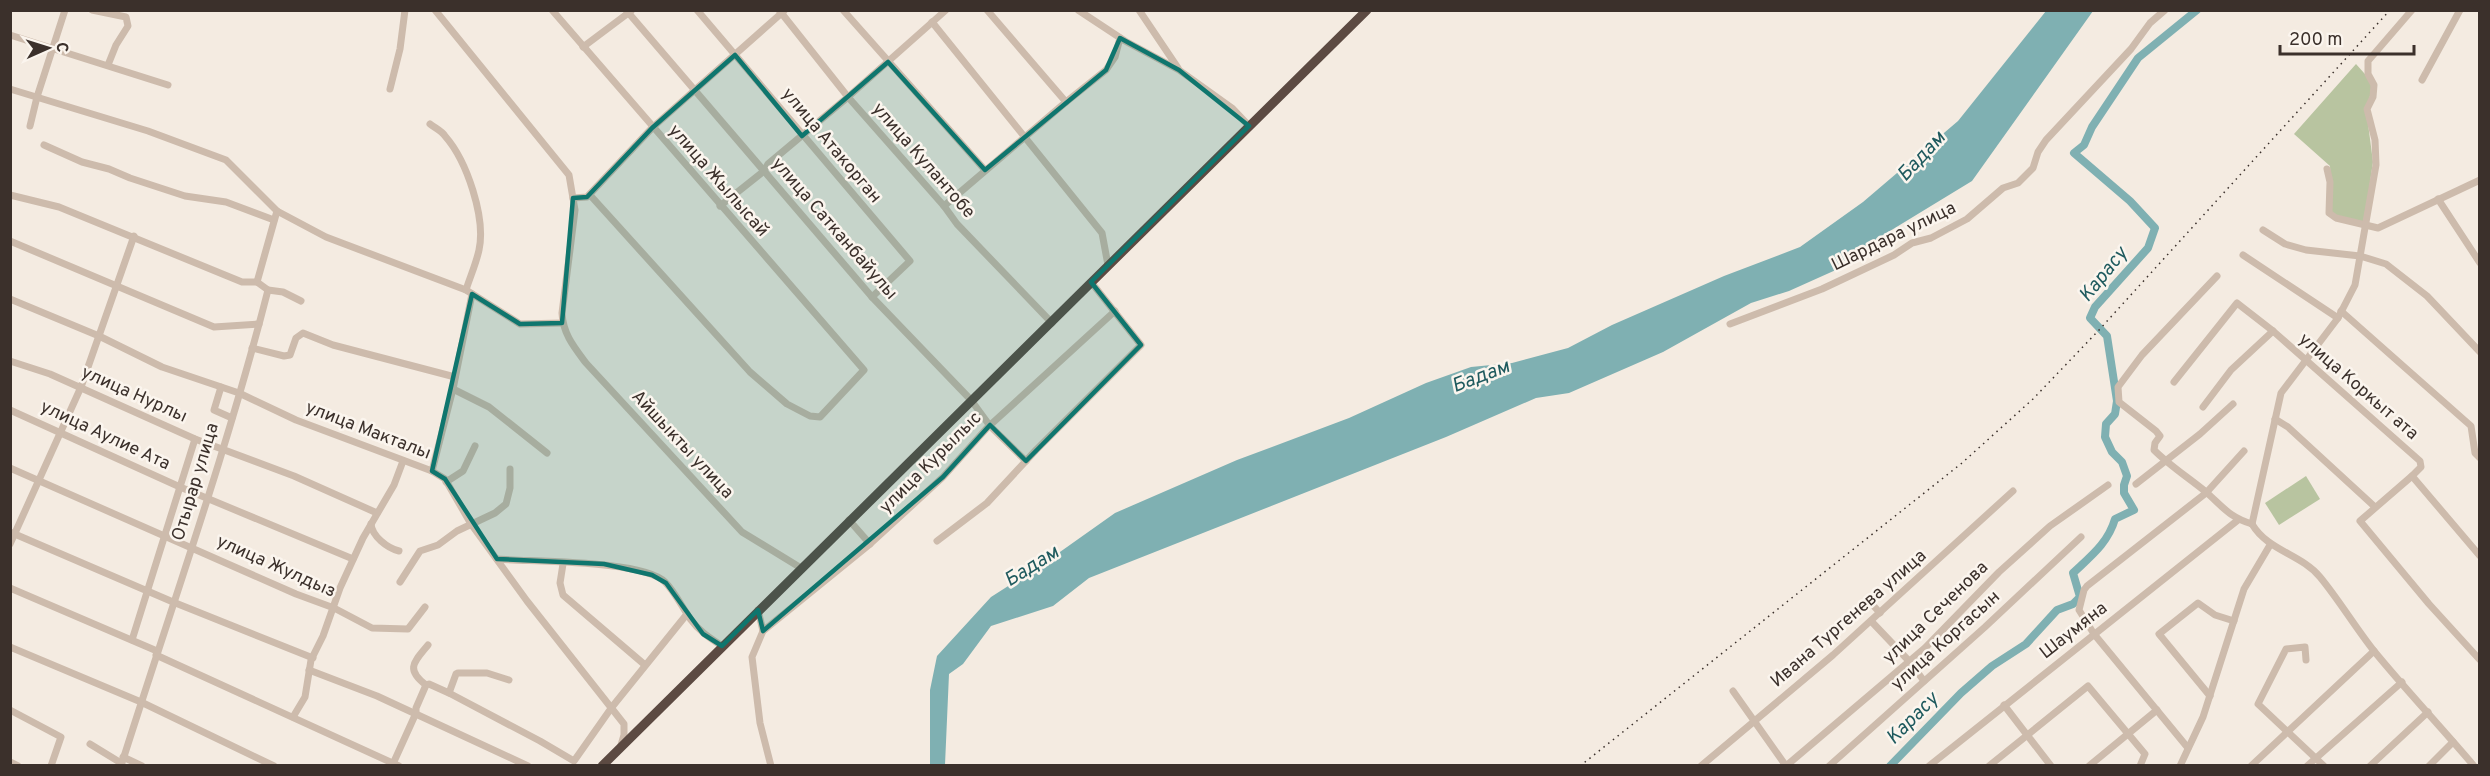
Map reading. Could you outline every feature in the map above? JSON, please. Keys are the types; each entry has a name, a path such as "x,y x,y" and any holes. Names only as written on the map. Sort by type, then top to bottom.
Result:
{"highway":[{"path":"602,765 1367,10"}],"street":[{"path":"30,126 65,10"},
{"path":"92,10 126,17 128,22 108,64"},
{"path":"390,89 400,49 405,10"},
{"path":"10,88 148,131 226,160 277,211 326,237 469,292 520,324 562,323 575,210 569,175 435,10"},
{"name":"улица Жылысай","path":"552,10 864,370 820,417 810,416 787,404 750,372 590,195"},
{"name":"улица Атакорган","path":"697,10 910,261 872,297"},
{"path":"843,10 985,170"},
{"path":"720,206 764,171 768,164 946,10"},
{"path":"987,10 1066,102"},
{"path":"1078,10 1120,38 1179,70 1232,108 1249,126"},
{"path":"1139,10 1179,70"},
{"name":"Шардара улица","path":"1730,324 1822,289 1894,255 1912,243 1931,238 1967,219 2003,188 2018,183 2033,168 2038,152 2046,140 2131,50 2150,23 2165,10"},
{"path":"2252,524 2281,393 2340,315 2355,285 2376,165 2375,140 2367,109 2373,97 2374,85 2368,74 2368,61 2412,10"},
{"path":"2422,80 2460,10"},
{"path":"573,198 590,195 652,128 782,11"},
{"name":"улица Кулантобе","path":"782,11 848,97 944,206 957,224 1052,323"},
{"path":"583,47 628,12"},
{"name":"улица Сатканбайулы","path":"628,12 872,297 971,400 990,426 1026,461"},
{"path":"932,22 1102,233 1108,265"},
{"path":"10,35 108,64 168,85"},
{"path":"944,206 1106,70 1115,57 1120,38"},
{"path":"430,124 445,135 461,159 478,213 480,249 469,292 453,389 432,471"},
{"path":"44,145 82,162 174,192 226,202 274,220"},
{"path":"2327,170 2330,182 2329,213 2336,218 2378,228 2480,180"},
{"path":"10,195 59,207 242,282 257,282 268,290 283,292 301,301"},
{"path":"2438,199 2480,263"},
{"path":"257,282 277,211"},
{"path":"2263,230 2284,244 2306,250 2360,256 2386,264 2427,296 2480,352"},
{"path":"10,544 81,387 134,236"},
{"path":"10,240 214,327 259,324"},
{"path":"2243,255 2340,315 2471,426 2475,453 2480,458"},
{"path":"2217,276 2142,355 2118,387 2120,402 2160,436 2155,443 2154,450 2166,461 2206,492 2229,515 2252,524 2258,534 2270,545 2301,561 2318,575 2374,651 2474,765"},
{"path":"937,541 987,503 1141,345 1091,282"},
{"name":"Отырар улица","path":"122,762 232,418 268,290"},
{"name":"улица Макталы","path":"10,299 99,336 162,367 239,393 296,420 432,471 446,482 471,524 527,601 624,724 624,735 620,748"},
{"name":"улица Коркыт ата","path":"2174,382 2237,303 2273,331 2420,461 2421,467 2412,476"},
{"name":"улица Курылыс","path":"763,631 870,544 944,477 990,426 1115,311"},
{"name":"Айшыкты улица","path":"562,323 568,340 586,363 742,532 801,568"},
{"path":"2204,407 2231,370 2273,331"},
{"path":"252,348 284,356 290,355 296,338 303,333 333,345 455,377"},
{"name":"улица Нурлы","path":"10,361 81,387 195,439 294,476 377,513"},
{"path":"221,387 214,410 232,418"},
{"path":"453,389 489,407 547,453"},
{"path":"2136,484 2232,404"},
{"name":"улица Аулие Ата","path":"10,410 269,526 353,560"},
{"path":"2275,419 2288,427 2375,507"},
{"path":"132,640 195,439"},
{"path":"446,482 463,471 475,446"},
{"path":"2188,748 2094,634 2079,610 2087,586 2206,492 2244,451"},
{"path":"293,717 305,697 313,658 353,560 394,485 403,461"},
{"name":"улица Жулдыз","path":"10,468 192,546 296,594 334,608 372,628 408,629 425,607"},
{"path":"400,582 420,551 438,545 471,524 495,513 506,504 510,488 510,469"},
{"path":"2480,556 2412,476 2360,521 2428,604 2480,660"},
{"name":"улица Сеченова","path":"1786,765 1910,661 1999,572 2050,526 2108,485"},
{"name":"Ивана Тургенева улица","path":"1701,765 1755,722 1871,621 2013,491"},
{"path":"849,520 870,544"},
{"name":"Шаумяна","path":"1929,765 2238,520"},
{"path":"371,524 375,536 399,550"},
{"path":"13,533 173,602 313,658"},
{"name":"улица Коргасын","path":"1829,765 2080,537"},
{"path":"2180,765 2210,696 2244,589 2270,545"},
{"path":"497,559 563,564 604,564 661,578 703,634 722,646"},
{"path":"563,564 560,583 563,596 645,665"},
{"path":"10,588 132,640 395,765 426,685"},
{"path":"1871,603 1880,613"},
{"path":"2210,696 2158,634 2198,603 2215,615 2234,621"},
{"path":"758,610 763,631 752,657 760,723 771,765"},
{"path":"428,645 412,667 413,672 426,685 429,684 449,693 540,741 573,763 612,707 687,614"},
{"path":"1871,621 1910,661 1924,681"},
{"path":"10,647 141,702 274,765"},
{"path":"2306,660 2305,647 2286,649 2258,704 2324,765"},
{"path":"2251,765 2374,651"},
{"path":"309,670 416,714 528,765"},
{"path":"449,693 458,673 487,673 509,680"},
{"path":"2307,765 2402,682"},
{"path":"1989,765 2088,686 2145,754 2140,765"},
{"path":"1733,691 1786,765"},
{"path":"2004,705 2050,765"},
{"path":"10,710 61,737 51,765"},
{"path":"2089,765 2157,710"},
{"path":"2370,765 2427,712"},
{"path":"2429,765 2453,742"},
{"path":"90,744 122,762 142,765"},
{"path":"10,762 18,765"}],"highlighted area":[{"path":"1120,38 1179,70 1249,126 1091,282 1141,345 1026,461 990,425 943,477 763,631 758,610 722,646 703,634 666,583 652,575 604,564 497,559 445,479 432,471 472,294 520,324 562,323 573,198 587,197 652,128 735,55 802,136 888,62 985,170 1106,70"}],"green space":[{"path":"2356,64 2372,82 2367,116 2373,162 2364,224 2332,215 2330,166 2294,134"},
{"path":"2306,476 2320,499 2279,525 2265,503"}],"water":[{"name":"Бадам","path":"2046,11 2093,11 1972,181 1885,234 1838,269 1789,291 1751,303 1663,352 1569,393 1536,398 1446,437 1089,578 1053,606 991,626 963,664 949,674 945,765 930,765 930,690 937,656 991,597 1043,564 1115,513 1237,460 1349,418 1426,383 1471,367 1512,363 1568,348 1612,325 1724,276 1800,247 1863,202 1958,121"}],"waterway":[{"name":"Карасу","path":"1890,766 1961,693 1992,666 2026,644 2057,610 2073,604 2080,597 2073,573 2103,542 2115,519 2134,510 2124,493 2127,476 2122,462 2112,452 2105,437 2106,424 2115,414 2117,401 2107,336 2090,318 2095,307 2148,248 2155,228 2130,201 2074,153 2084,145 2092,127 2138,58 2197,10"}],"railway":[{"path":"1580,766 1962,463 2033,399 2099,330 2390,10"}]}
